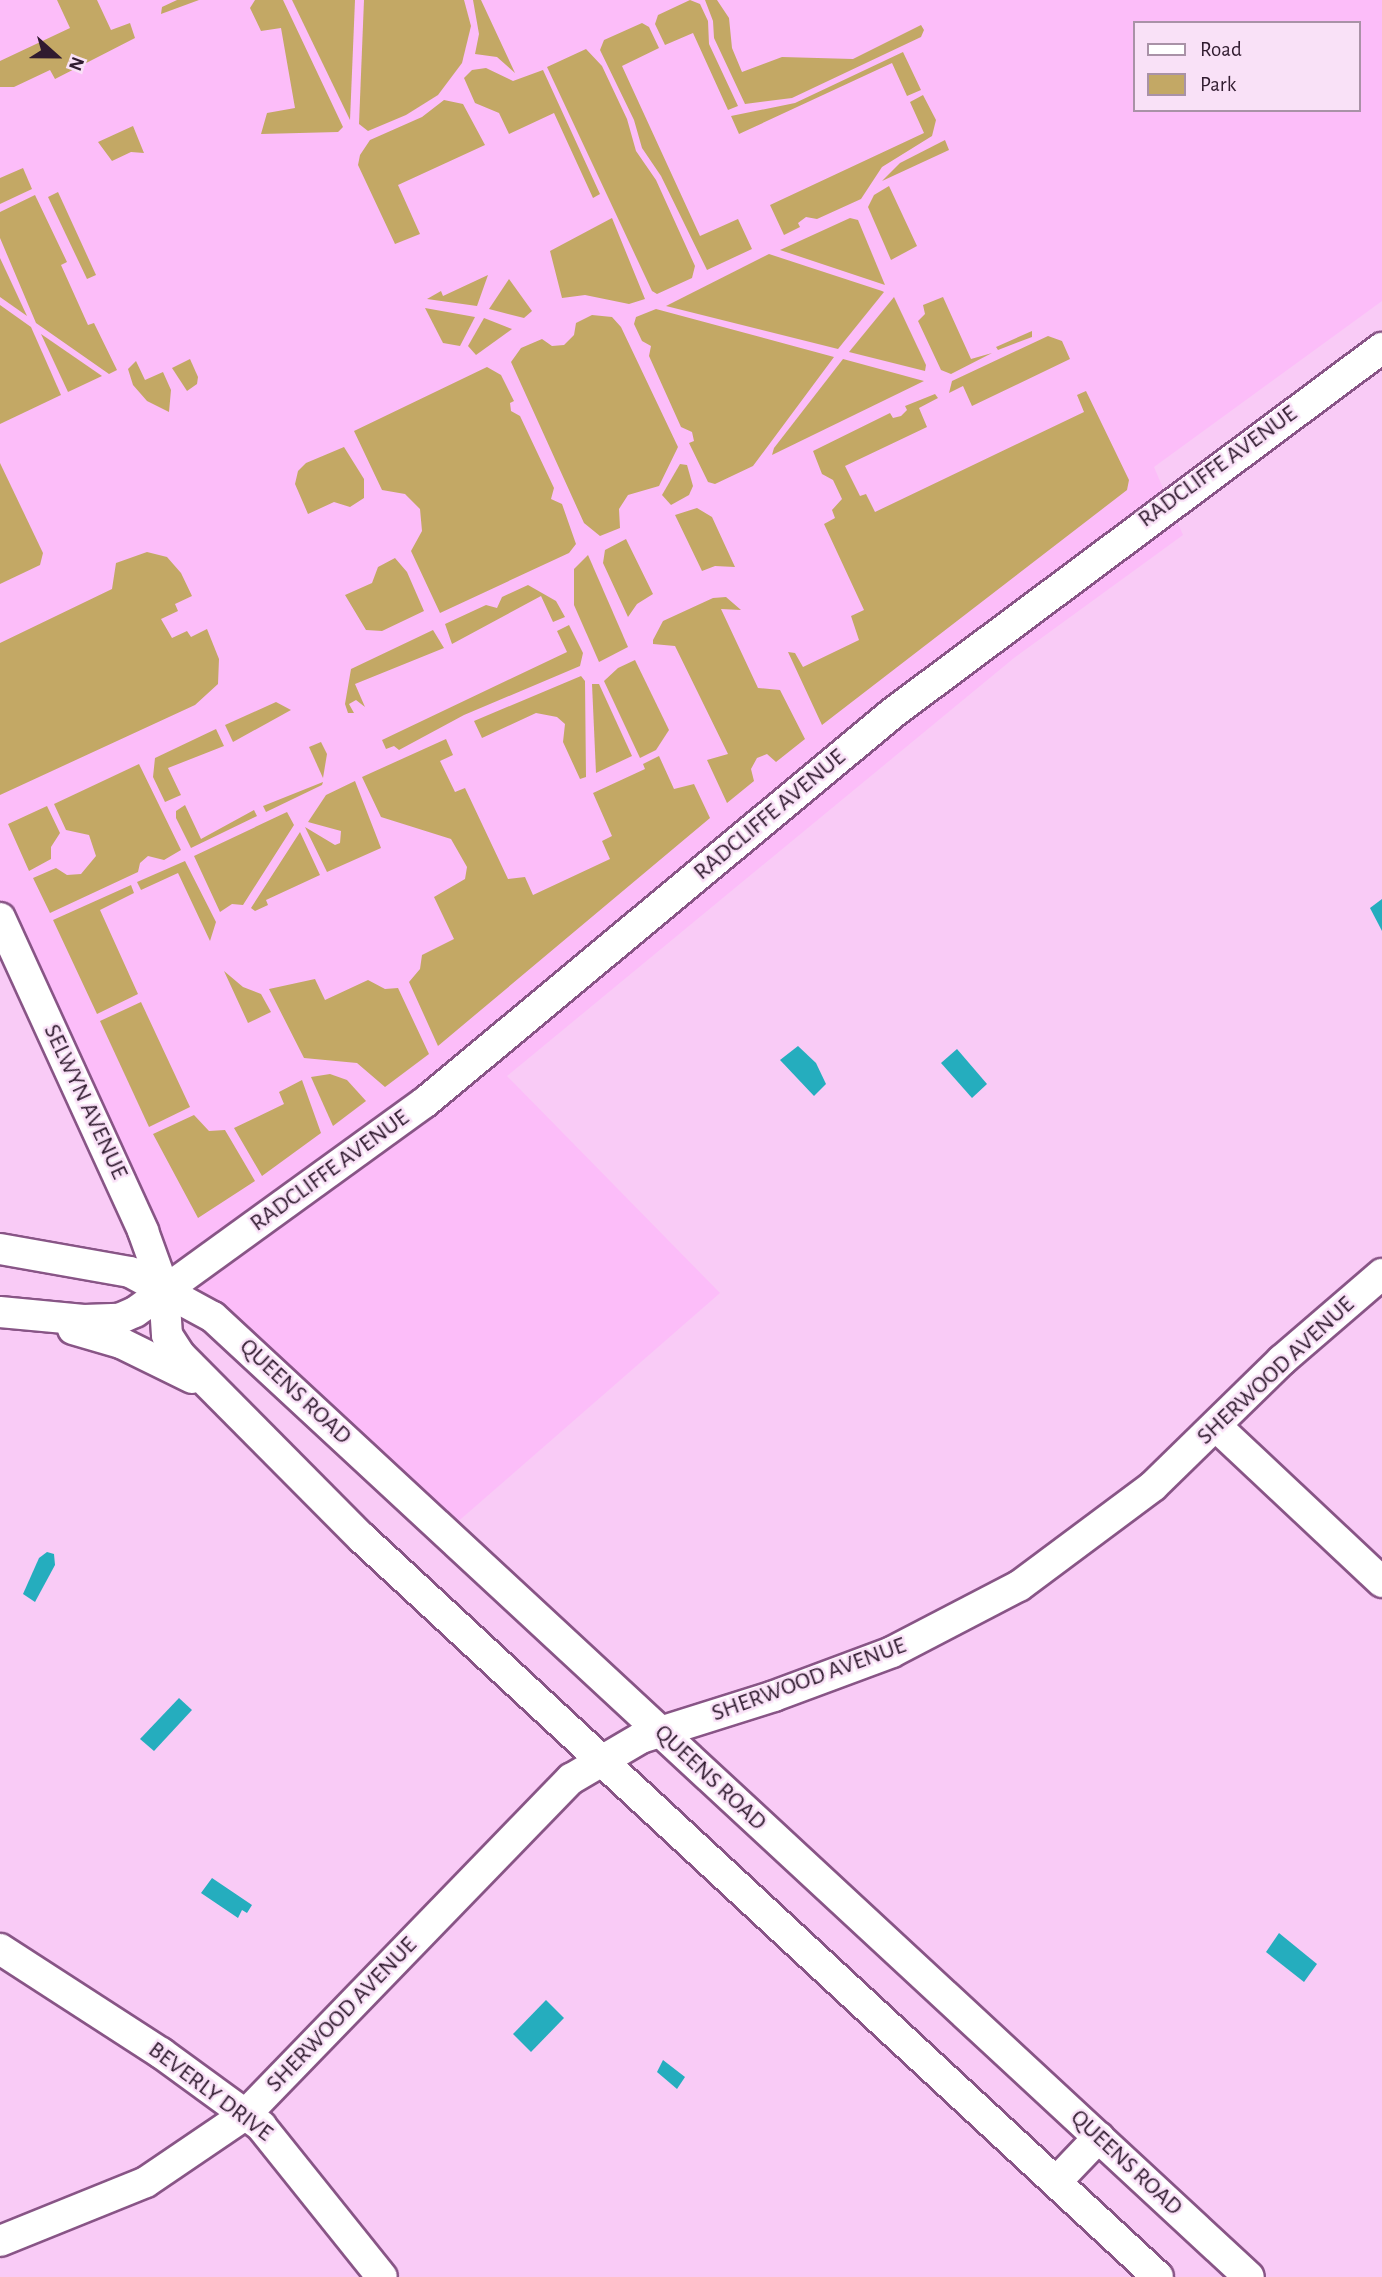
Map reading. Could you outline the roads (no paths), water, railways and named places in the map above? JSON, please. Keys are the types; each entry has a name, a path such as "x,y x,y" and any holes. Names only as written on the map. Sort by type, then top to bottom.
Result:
{"street":[{"name":"RADCLIFFE AVENUE","path":"164,1289 399,1123 551,1001 915,694 1382,348"},
{"name":"SELWYN AVENUE","path":"0,918 134,1209 164,1289"},
{"name":"QUEENS ROAD","path":"0,1249 117,1268 164,1289 222,1325 1249,2277"},
{"name":"SHERWOOD AVENUE","path":"0,2241 146,2182 246,2114 539,1808 600,1760 660,1731 827,1678 954,1623 1026,1581 1093,1535 1216,1426 1320,1326 1382,1274"},
{"path":"36,1318 123,1318 164,1289"},
{"path":"164,1289 167,1335 218,1397 600,1760 1158,2277"},
{"path":"0,1312 36,1318 121,1343 179,1371 218,1397"},
{"path":"1216,1426 1382,1582"},
{"name":"BEVERLY DRIVE","path":"0,1948 246,2114 285,2151 382,2277"},
{"path":"1056,2182 1099,2137"}]}
